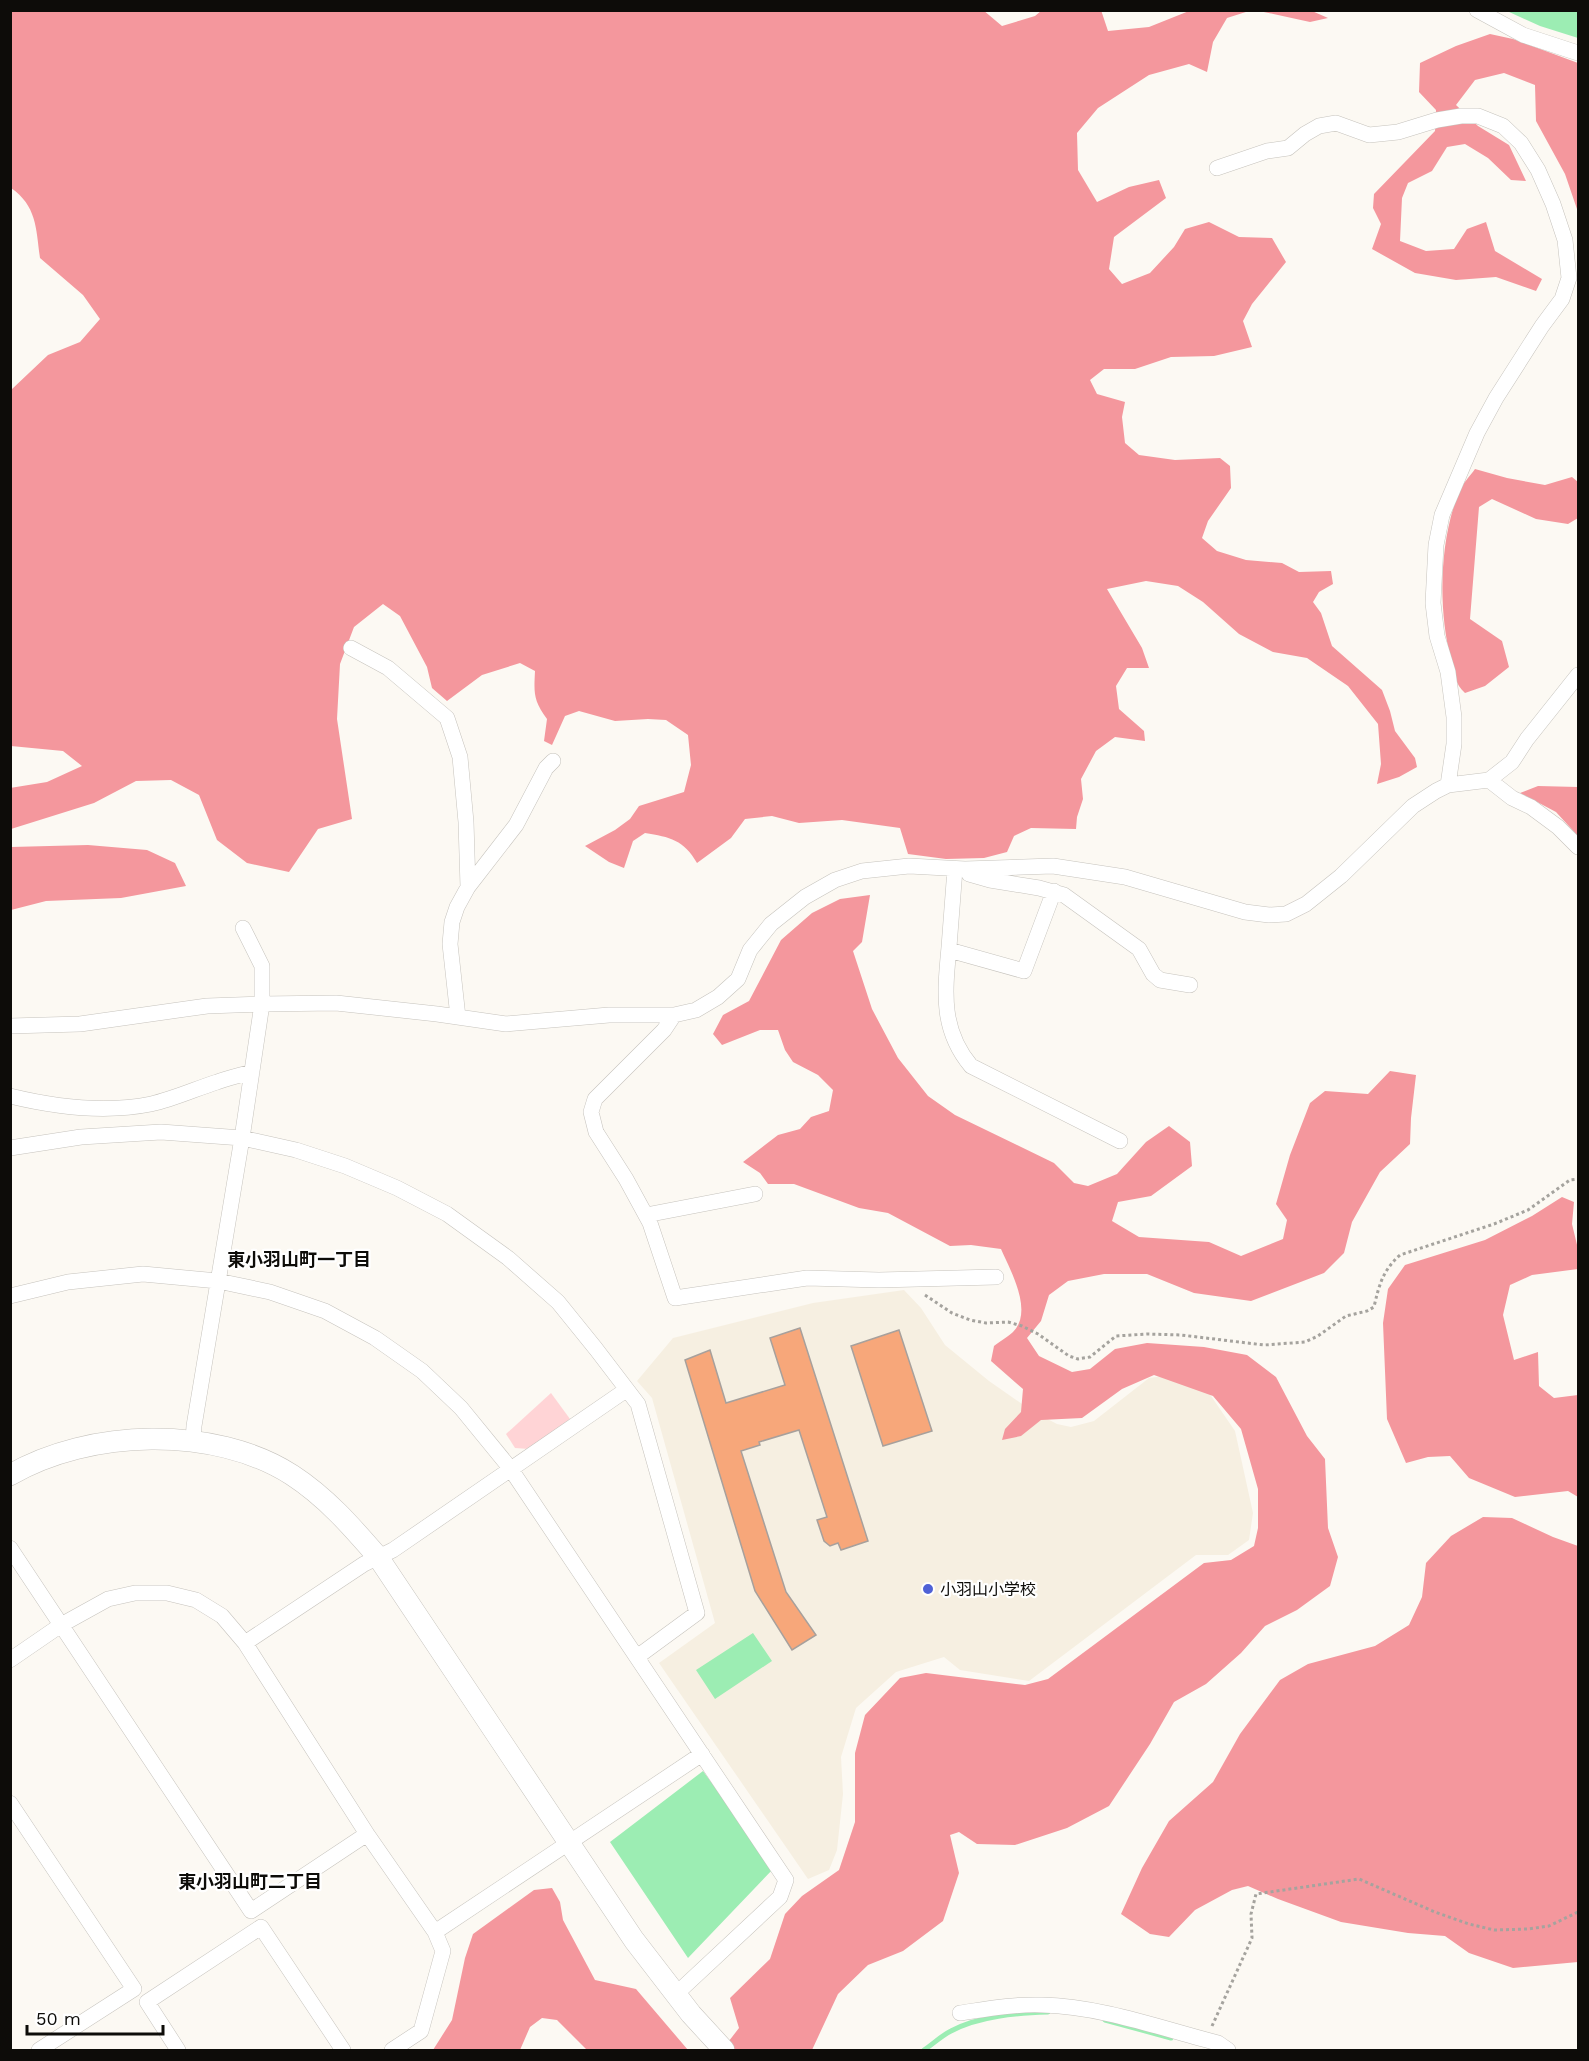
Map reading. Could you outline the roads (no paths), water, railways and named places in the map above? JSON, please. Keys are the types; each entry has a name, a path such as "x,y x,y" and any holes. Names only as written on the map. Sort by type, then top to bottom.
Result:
{"street":[{"path":"1477,10 1523,35 1578,53"},
{"path":"1217,168 1267,151 1288,148 1319,126 1336,123 1369,135 1398,132 1461,116 1478,116 1503,126 1521,143 1538,170 1553,204 1565,240 1569,278 1562,299 1496,398 1477,433 1442,515 1436,545 1433,603 1437,636 1448,672 1454,717 1454,744 1448,785"},
{"path":"351,648 388,668 447,718 460,757 466,822 468,887"},
{"path":"10,1026 80,1024 207,1006 262,1004 336,1003 506,1024 609,1015 674,1015 696,1010 718,997 738,979 750,950 771,924 805,897 835,880 862,871 909,866 955,869 1053,866 1125,877 1245,912 1269,915 1286,914 1306,904 1341,876 1413,806 1448,785 1489,780 1512,762 1527,739 1578,675"},
{"path":"458,1017 450,944 452,922 457,907 468,887 516,825 546,768 553,761"},
{"path":"1489,780 1512,798 1531,807 1578,847"},
{"path":"955,869 990,880 1054,891 1064,895 1139,949 1153,974 1160,980 1190,985"},
{"path":"955,869 944,991 954,1040 961,1054 971,1066 1120,1141"},
{"path":"949,950 1024,971 1054,891"},
{"path":"193,1441 243,1138 262,1004 262,966 243,928"},
{"path":"674,1015 664,1030 595,1099 591,1112 596,1132 627,1179 646,1215 675,1298 807,1278 879,1280 996,1277"},
{"path":"10,1096 82,1107 113,1108 150,1104 252,1072"},
{"path":"10,1148 81,1137 161,1132 243,1138 296,1150 345,1166 397,1188 447,1214 508,1258 558,1302 638,1404 697,1613 636,1657"},
{"path":"646,1215 755,1194"},
{"path":"10,1296 68,1282 142,1274 218,1281 270,1292 325,1311 375,1338 422,1371 461,1408 510,1468 786,1880 780,1897 675,1995"},
{"path":"245,1643 364,1564 393,1550 626,1390"},
{"path":"10,1475 56,1454 94,1445 128,1440 193,1441 235,1450 292,1474 336,1509 378,1557 634,1940 675,1995 724,2050"},
{"path":"10,1548 251,1911 367,1834"},
{"path":"10,1660 61,1625 108,1599 135,1593 167,1593 196,1600 222,1616 245,1643 367,1834 435,1932 443,1951 421,2031 392,2050"},
{"path":"435,1932 702,1754"},
{"path":"10,1803 134,1989 39,2050"},
{"path":"178,2050 147,2002 261,1927 343,2050"},
{"path":"960,2013 1011,2006 1042,2005 1083,2008 1218,2043 1228,2050"}],"waterway":[{"path":"924,2050 947,2033 974,2022 1011,2014 1048,2012"},
{"path":"1105,2020 1171,2038"}],"place":[{"name":"小羽山小学校","path":"928,1589"}],"district":[{"name":"東小羽山町一丁目","path":"299,1259"},
{"name":"東小羽山町二丁目","path":"250,1881"}]}
